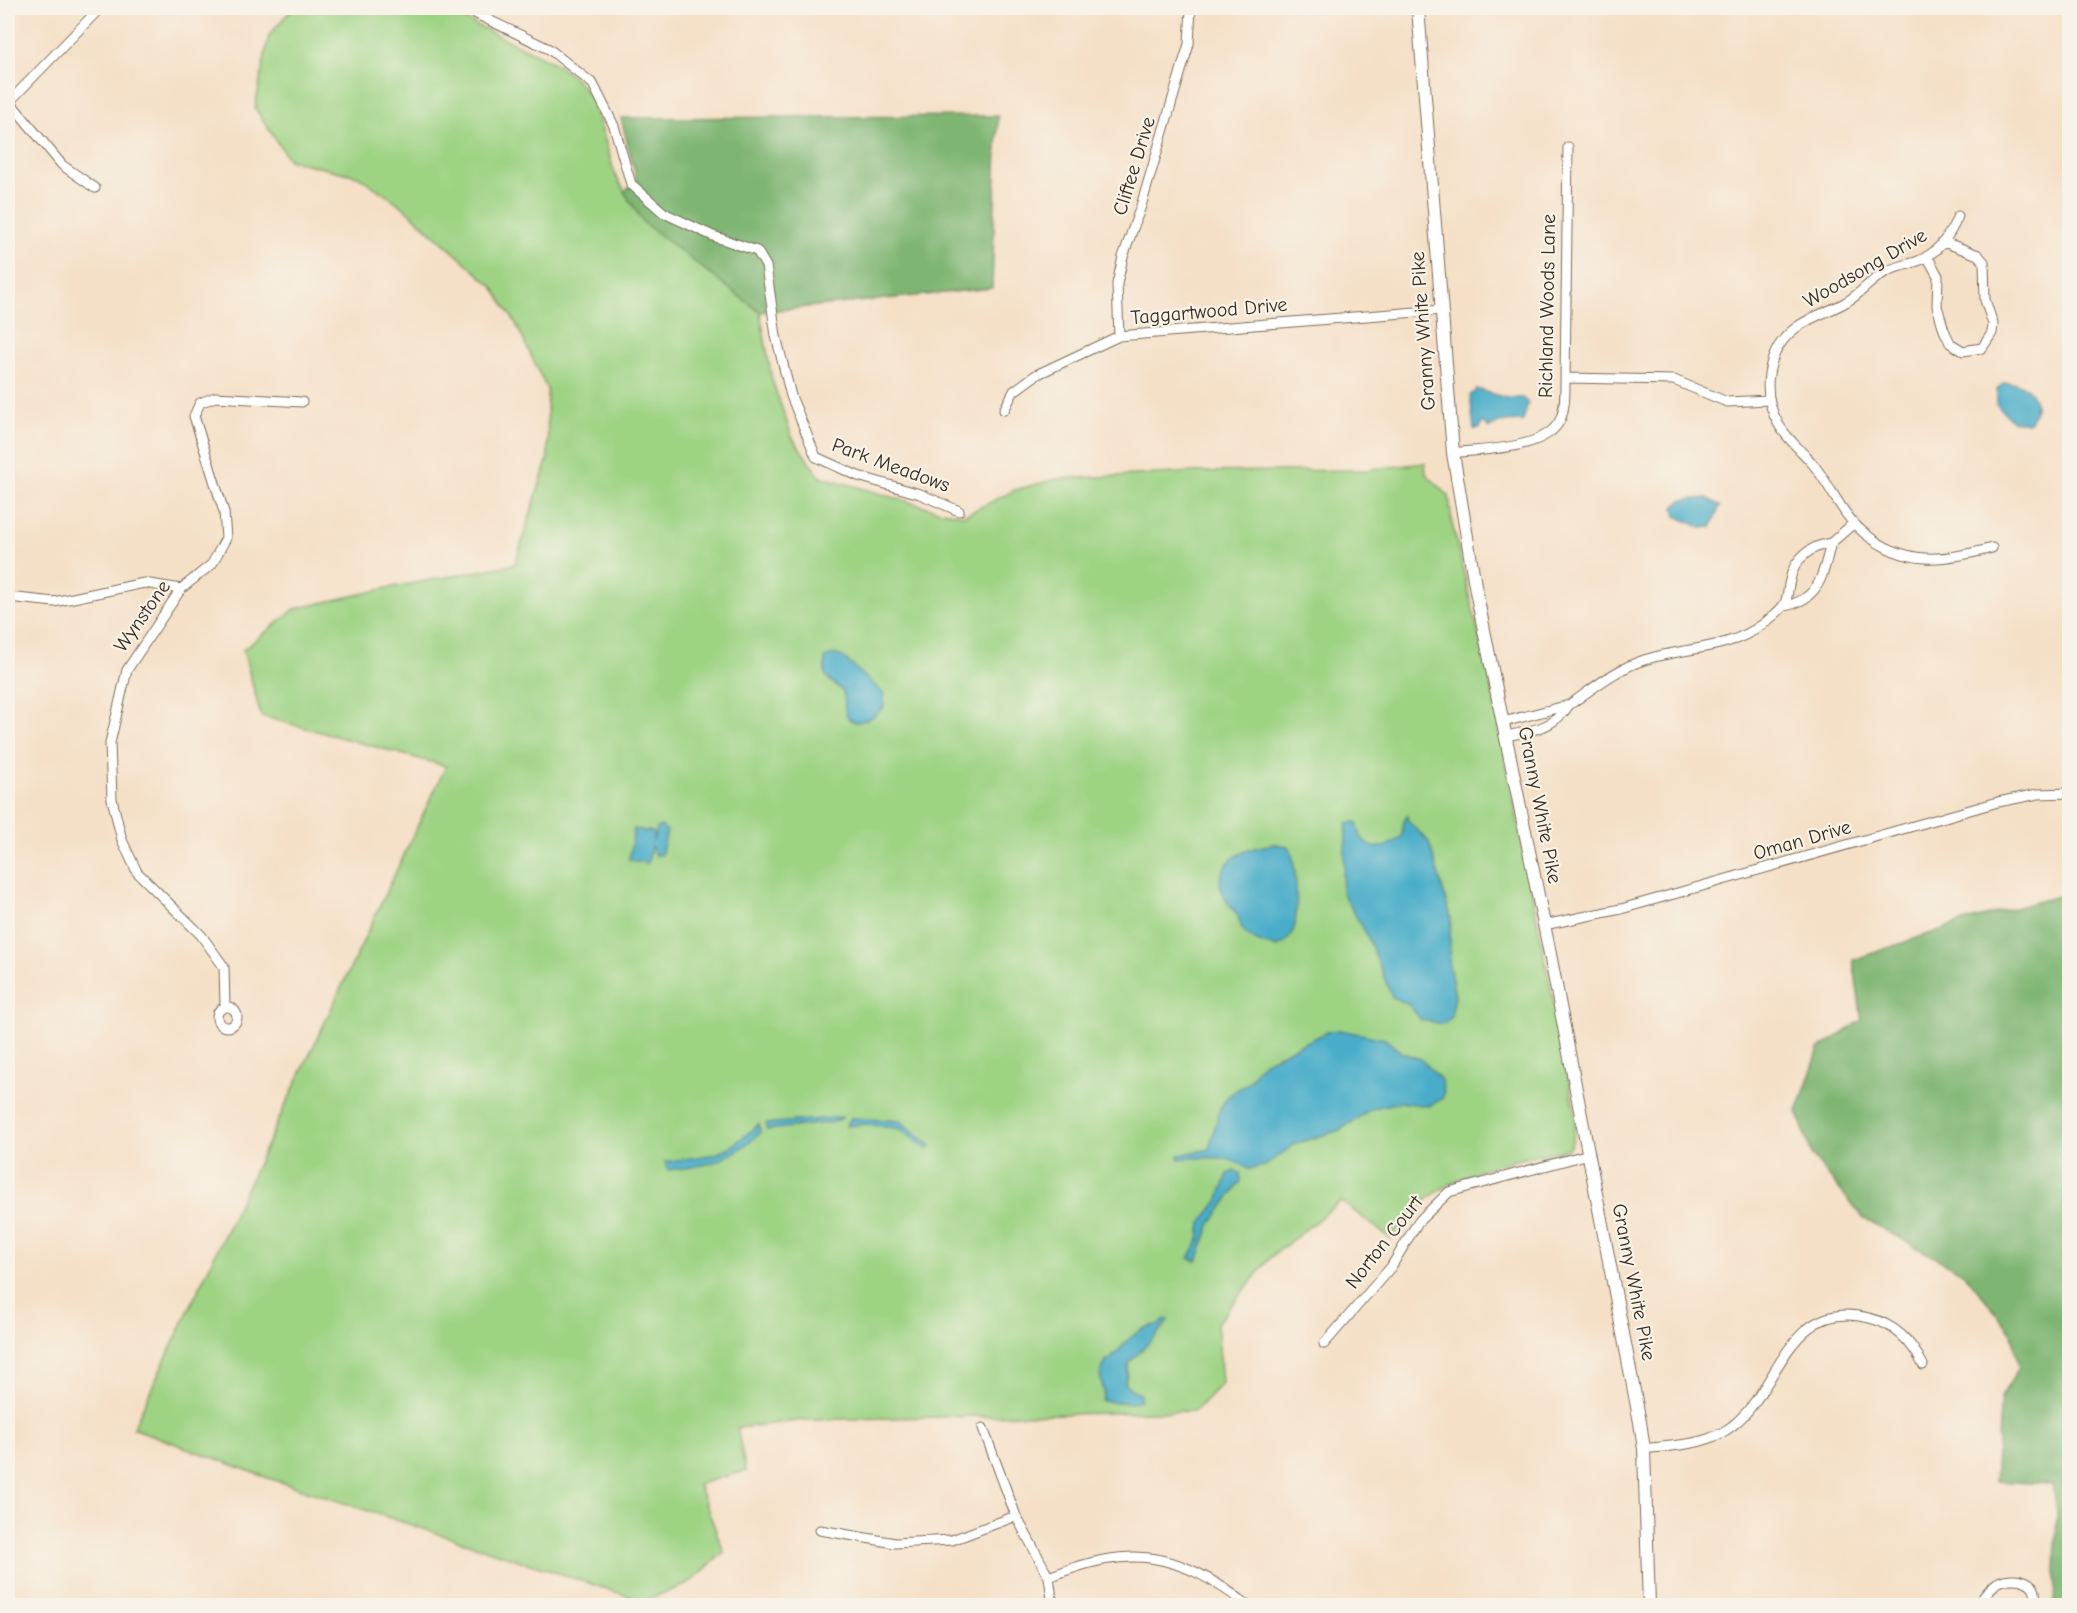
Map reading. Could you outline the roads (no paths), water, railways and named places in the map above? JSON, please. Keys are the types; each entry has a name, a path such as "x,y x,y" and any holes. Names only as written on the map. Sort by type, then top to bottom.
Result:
{"main road":[{"name":"Granny White Pike","path":"1418,8 1453,453 1476,591 1589,1154 1644,1449 1650,1605"}],"street":[{"path":"95,188 62,165 9,102 100,8"},
{"name":"Park Meadows","path":"464,8 549,49 593,84 614,126 632,184 664,213 713,236 757,251 766,266 776,336 791,396 816,457 858,476 920,494 960,511"},
{"name":"Cliftee Drive","path":"1119,336 1117,284 1123,257 1142,206 1189,44 1191,8"},
{"name":"Richland Woods Lane","path":"1453,453 1529,443 1547,436 1556,426 1562,414 1565,378 1568,147"},
{"name":"Woodsong Drive","path":"1958,216 1944,242 1927,256 1886,272 1847,302 1793,330 1781,344 1772,363 1768,381 1769,400 1783,431 1821,473 1854,523 1882,545 1917,558 1954,558 1992,548"},
{"path":"1927,256 1938,276 1937,306 1948,340 1963,351 1982,348 1989,340 1993,328 1985,300 1984,262 1978,255 1944,242"},
{"name":"Taggartwood Drive","path":"1004,410 1014,391 1036,375 1119,336 1441,310"},
{"path":"1565,378 1674,380 1727,402 1769,400"},
{"name":"Wynstone","path":"225,1007 224,967 201,935 137,872 122,840 112,799 110,743 127,670 181,589 212,564 226,538 224,512 194,416 200,403 215,397 302,402"},
{"path":"1784,606 1796,564 1811,550 1831,543 1854,523"},
{"path":"1503,722 1569,705 1620,670 1651,658 1729,642 1750,632 1784,606 1805,599 1817,588 1824,575 1831,543"},
{"path":"8,597 54,602 144,583 181,589"},
{"path":"1506,736 1548,725 1564,714 1569,705"},
{"name":"Oman Drive","path":"1544,925 1621,909 1823,854 1998,802 2038,794 2070,793"},
{"name":"Norton Court","path":"1324,1344 1391,1267 1418,1222 1449,1192 1589,1154"},
{"path":"1644,1449 1705,1441 1731,1427 1751,1406 1792,1343 1805,1331 1830,1319 1857,1316 1884,1323 1910,1344 1923,1365"},
{"path":"983,1428 1016,1516 1049,1577 1053,1605"},
{"path":"820,1530 895,1543 952,1540 1016,1516"},
{"path":"1049,1577 1086,1562 1131,1555 1183,1564 1221,1584 1249,1605"},
{"path":"1977,1605 1997,1583 2021,1579 2030,1582 2034,1589 2035,1598 2031,1605"}],"water":[{"path":"2004,383 2021,385 2032,394 2035,407 2029,423 2013,421 1997,405 1997,390"},
{"path":"1477,389 1506,398 1522,398 1528,403 1523,421 1501,422 1489,428 1482,423 1479,429 1474,429 1470,396"},
{"path":"1707,498 1720,506 1711,527 1702,528 1676,516 1674,507 1682,500"},
{"path":"834,654 843,657 884,694 884,707 869,719 857,722 847,717 843,693 825,674 825,658"},
{"path":"1407,816 1408,821 1429,842 1451,918 1449,965 1455,996 1451,1017 1444,1024 1421,1020 1409,1005 1392,997 1366,933 1342,892 1347,823 1357,822 1359,832 1367,844 1380,847 1402,836 1404,820"},
{"path":"661,826 667,831 661,855 655,855 651,846 648,863 629,860 634,829 653,832 653,841 657,828"},
{"path":"1274,844 1288,846 1293,862 1296,887 1293,931 1277,947 1261,943 1243,930 1221,886 1221,875 1234,858 1259,847"},
{"path":"1340,1030 1385,1039 1402,1053 1421,1059 1441,1080 1444,1093 1442,1099 1429,1106 1400,1102 1373,1108 1340,1130 1295,1144 1265,1166 1249,1169 1224,1159 1179,1159 1179,1155 1209,1149 1220,1108 1228,1096 1249,1082 1257,1069 1267,1060 1330,1031"},
{"path":"843,1117 835,1122 767,1130 766,1124"},
{"path":"851,1118 900,1121 931,1146 928,1150 900,1129 865,1124 846,1126"},
{"path":"759,1124 760,1133 727,1156 695,1167 668,1170 665,1162 716,1154 732,1146"},
{"path":"1234,1171 1240,1173 1241,1181 1211,1223 1197,1261 1189,1258 1199,1240 1201,1223 1218,1201 1228,1174"},
{"path":"1165,1319 1168,1320 1164,1327 1129,1363 1125,1384 1140,1395 1140,1400 1131,1403 1102,1401 1104,1392 1100,1375 1106,1360 1110,1360 1137,1332 1159,1325"}]}
